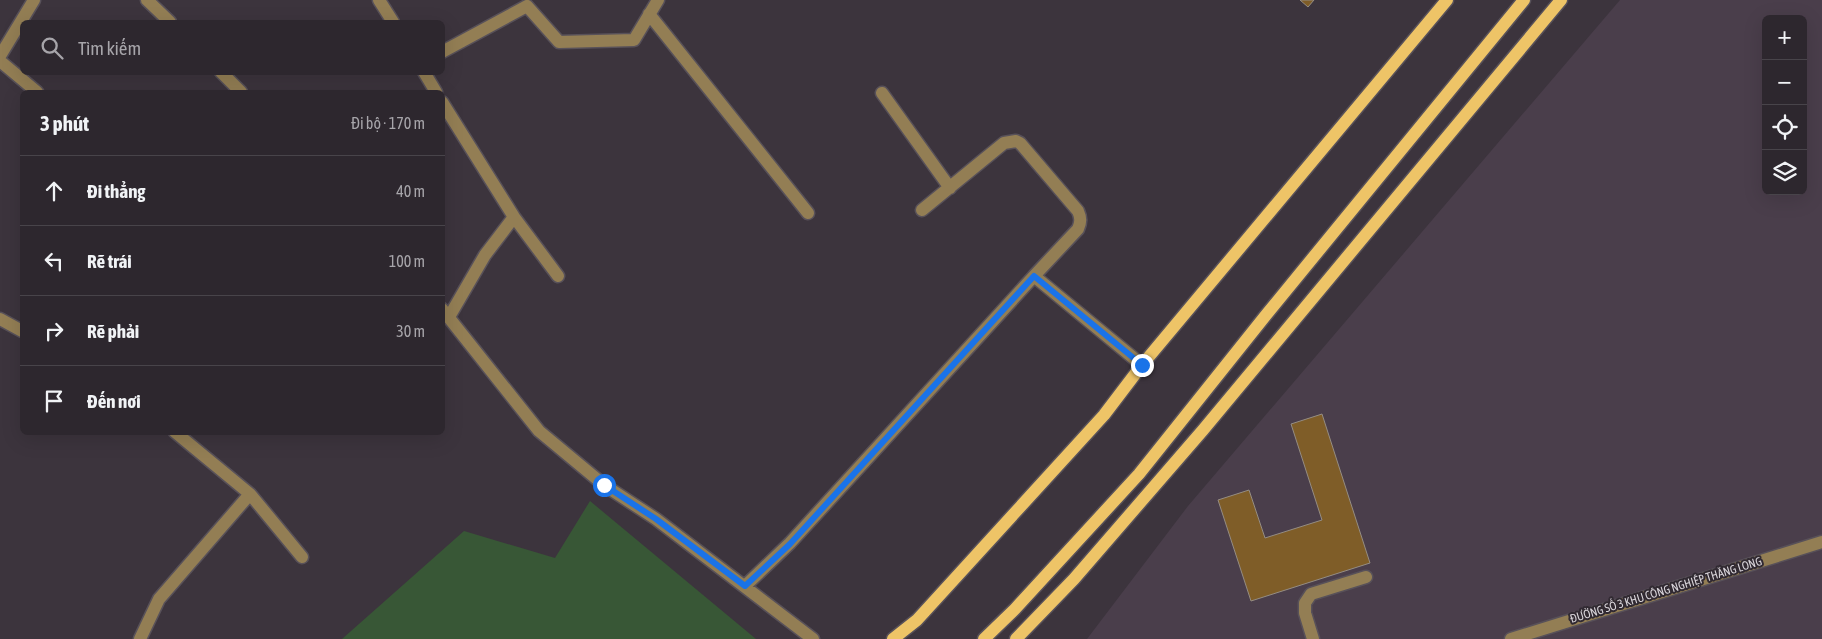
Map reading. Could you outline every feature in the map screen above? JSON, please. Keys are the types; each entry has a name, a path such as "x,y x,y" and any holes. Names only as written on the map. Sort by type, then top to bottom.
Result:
{"main road":[{"path":"893,639 917,620 1104,415 1142,365 1447,0"},
{"path":"984,639 1015,609 1139,474 1524,0"},
{"path":"1016,639 1074,579 1190,444 1560,0"}],"street":[{"path":"22,20 34,0"},
{"path":"147,0 168,20"},
{"path":"379,0 392,20"},
{"path":"445,50 527,6 559,42 634,40 658,0"},
{"path":"649,14 808,213"},
{"path":"0,56 20,23"},
{"path":"0,60 36,90"},
{"path":"224,75 239,90"},
{"path":"426,75 435,90"},
{"path":"882,92 950,188"},
{"path":"445,107 514,217 558,276"},
{"path":"745,586 790,544 1078,229 1081,223 1081,216 1072,204 1020,143 1016,141 1004,143 922,210"},
{"path":"514,217 485,255 446,313 539,431 604,485 656,519 812,639"},
{"path":"1034,276 1142,365"},
{"path":"0,319 20,330"},
{"path":"179,435 250,494 302,556"},
{"path":"140,639 159,599 250,494"},
{"name":"ĐƯỜNG SỐ 3 KHU CÔNG NGHIỆP THĂNG LONG","path":"1511,639 1822,542"},
{"path":"1313,639 1304,613 1304,603 1311,594 1366,577"}],"shaded area":[{"path":"1620,0 1822,0 1822,639 1087,639 1188,506"}],"green space":[{"path":"590,501 756,639 342,639 464,531 555,558"}],"building":[{"path":"1300,0 1314,0 1308,7"},
{"path":"1322,414 1370,563 1251,601 1218,500 1249,490 1265,538 1322,520 1291,424"}],"route":[{"path":"604,485 656,519 745,586 790,544 1034,276 1142,365"}]}
